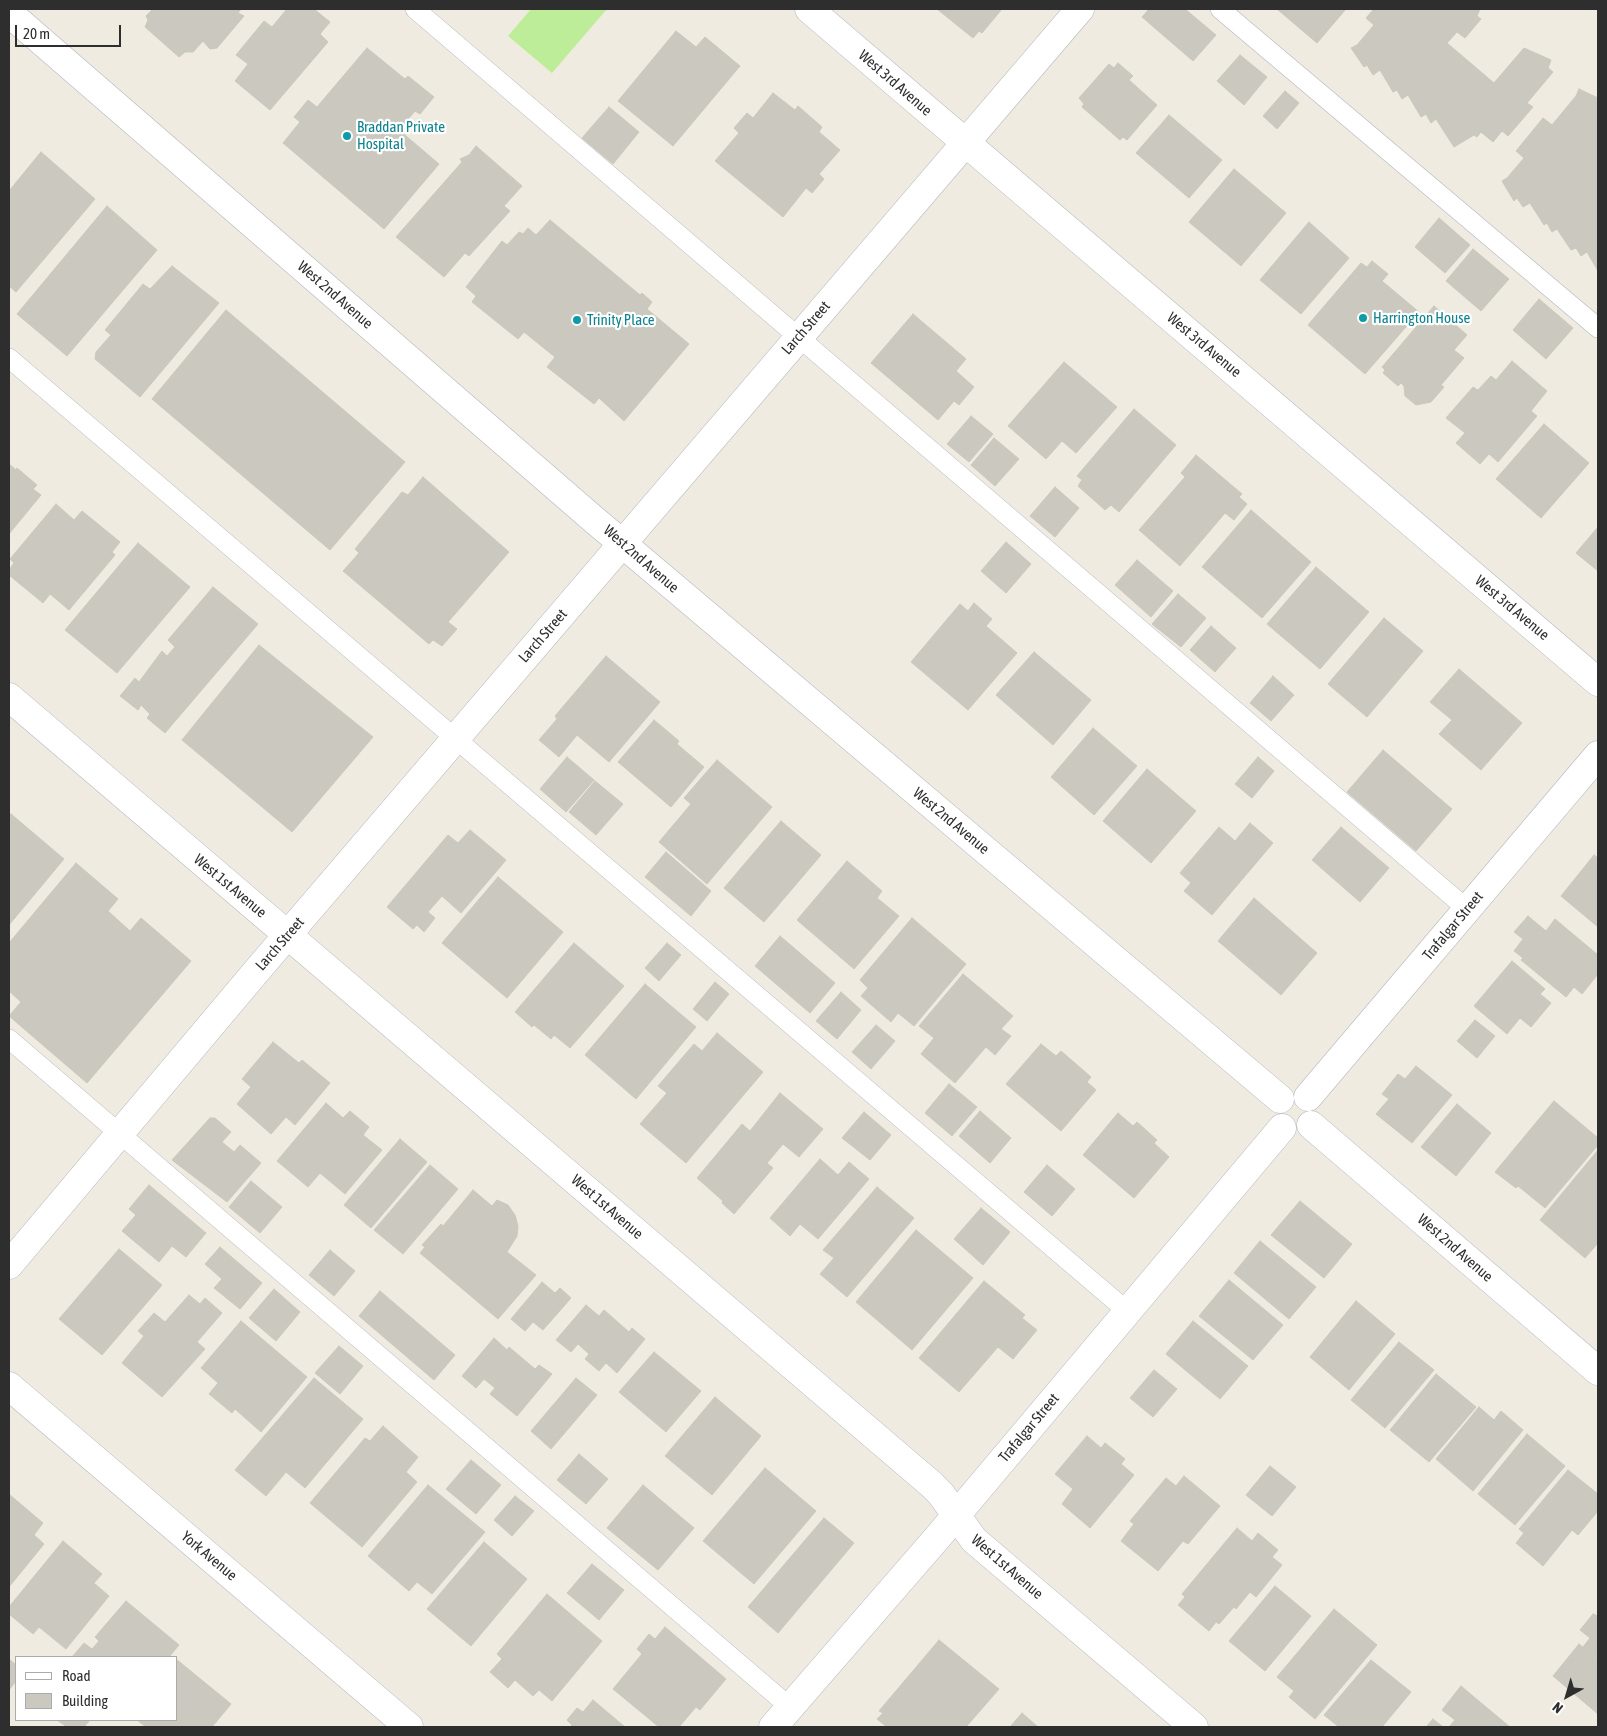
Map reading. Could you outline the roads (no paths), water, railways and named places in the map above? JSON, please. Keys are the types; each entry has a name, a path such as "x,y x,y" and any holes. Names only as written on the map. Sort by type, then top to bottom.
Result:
{"street":[{"name":"West 3rd Avenue","path":"809,9 1598,682"},
{"name":"Larch Street","path":"9,1265 119,1132 1080,9"},
{"name":"West 2nd Avenue","path":"9,13 623,543 1280,1099"},
{"name":"West 1st Avenue","path":"9,697 931,1484 941,1494 974,1540 1194,1727"},
{"name":"Trafalgar Street","path":"1308,1097 1598,754"},
{"path":"1290,1093 1303,1094 1308,1097 1315,1113 1311,1125 1300,1132 1294,1133 1282,1128 1275,1117 1276,1104 1280,1099 1290,1093"},
{"name":"West 2nd Avenue","path":"1311,1125 1598,1371"},
{"name":"Trafalgar Street","path":"782,1718 1282,1128"},
{"name":"York Avenue","path":"9,1386 409,1727"}],"lane":[{"path":"415,9 1467,909"},
{"path":"1220,9 1598,328"},
{"path":"9,358 456,737 1127,1311"},
{"path":"9,1039 119,1132 782,1718"}],"place":[{"name":"Braddan Private Hospital","path":"347,136"},
{"name":"Harrington House","path":"1363,318"},
{"name":"Trinity Place","path":"577,320"}]}
